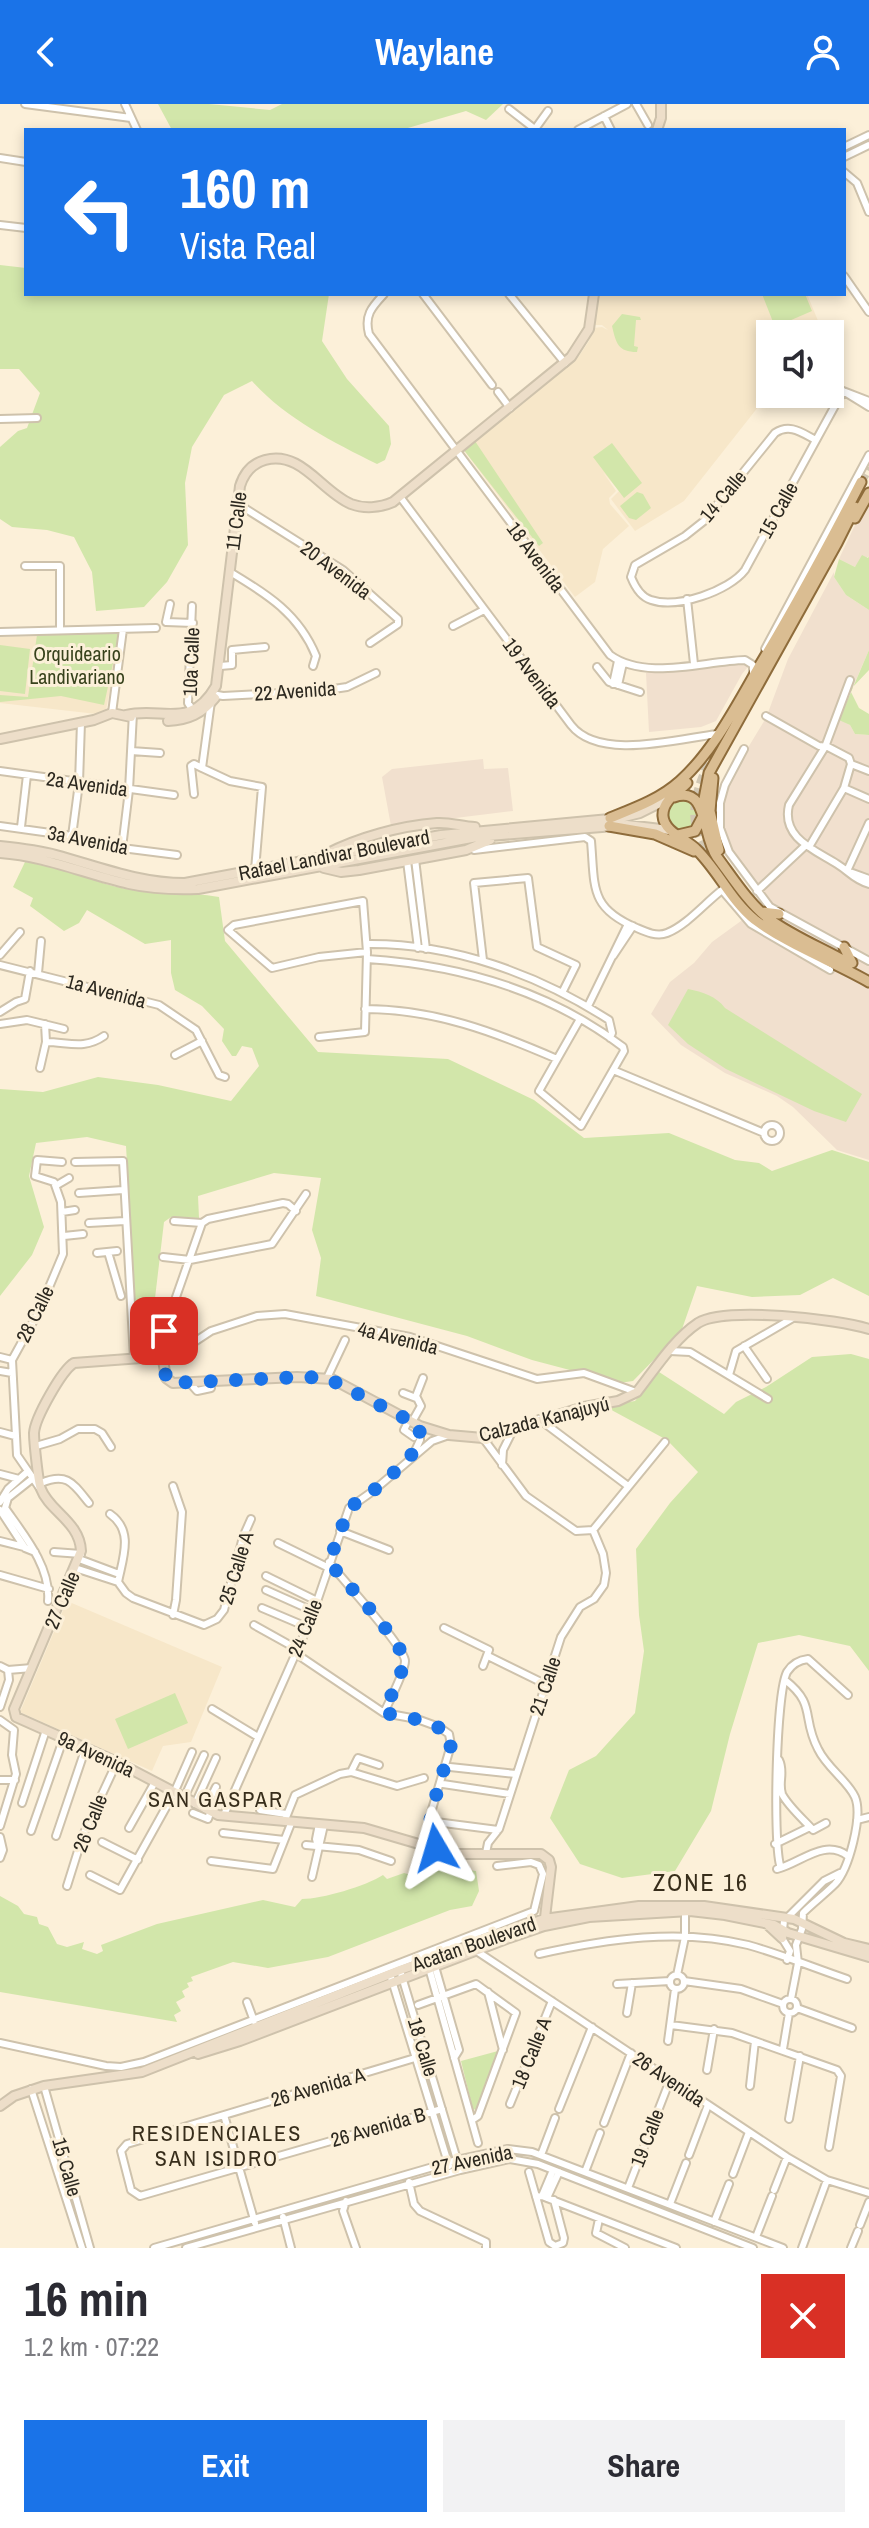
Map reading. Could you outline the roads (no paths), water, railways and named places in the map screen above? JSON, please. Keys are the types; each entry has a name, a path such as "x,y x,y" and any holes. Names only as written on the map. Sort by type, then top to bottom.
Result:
{"main road":[{"path":"658,128 661,104"},
{"name":"11 Calle","path":"214,694 220,666 238,504 245,474 259,461 275,458 295,463 342,499 355,505 382,507 401,498 565,363 584,339 592,319 594,296"},
{"path":"609,822 671,789 719,737 865,486"},
{"path":"676,837 695,831 702,813 707,781 865,486"},
{"path":"0,739 112,713 169,715 195,711 214,694"},
{"path":"708,750 695,775 671,798 662,814 676,837 697,857 722,890"},
{"path":"718,759 710,811 714,836 726,867"},
{"path":"671,798 683,794 693,797 702,813 712,850 759,921 778,924 869,975"},
{"name":"Rafael Landivar Boulevard","path":"355,855 609,822 640,813 671,798"},
{"path":"609,822 676,837 700,853 739,904 759,921 869,982"},
{"name":"Rafael Landivar Boulevard","path":"0,853 45,859 131,884 173,889 213,887 441,835 532,825 609,822 676,837"},
{"path":"319,862 359,839 438,823 469,827 514,823 532,825"},
{"path":"319,862 341,872 466,850 497,837"},
{"path":"359,839 355,855 360,865 369,867"},
{"name":"Rafael Landivar Boulevard","path":"0,846 46,853 120,875 164,883 199,881 319,862"},
{"path":"748,906 774,930"},
{"path":"759,921 779,914"},
{"path":"844,947 847,957 857,968"},
{"path":"830,970 844,968"},
{"path":"637,1392 694,1326 714,1316 793,1318 869,1329"},
{"path":"35,1481 34,1432 37,1422 69,1366 74,1363 134,1358 161,1363 170,1382 327,1378"},
{"name":"Calzada Kanajuyú","path":"327,1378 414,1423 449,1435 483,1438 539,1419 618,1401 637,1392"},
{"name":"27 Calle","path":"17,1718 14,1709 78,1561 77,1534 35,1481"},
{"name":"9a Avenida","path":"17,1718 117,1762 184,1798 194,1809 224,1815 288,1818 364,1828 418,1845 435,1844 456,1855 533,1853 547,1857 551,1870 544,1922"},
{"name":"Acatan Boulevard","path":"0,2106 31,2089 128,2075 544,1922 615,1908 680,1905 728,1908 802,1923"},
{"name":"Acatan Boulevard","path":"431,1963 475,1950 544,1922 616,1915 685,1911 725,1915 766,1924 797,1940"},
{"path":"802,1923 844,1943 869,1949"},
{"path":"797,1940 869,1957"}],"street":[{"path":"25,104 131,118"},
{"path":"125,104 136,128"},
{"path":"582,128 627,104"},
{"path":"636,104 648,125"},
{"path":"509,109 531,128 548,111"},
{"path":"604,116 610,128"},
{"path":"846,146 869,135"},
{"path":"846,157 869,145"},
{"path":"0,158 24,162"},
{"path":"846,173 857,183 869,212"},
{"path":"0,225 24,228"},
{"path":"846,279 869,312"},
{"name":"18 Avenida","path":"382,296 369,310 369,334 604,648 620,662"},
{"path":"425,296 492,385"},
{"path":"511,296 565,363"},
{"path":"498,392 510,408"},
{"path":"844,393 869,404"},
{"name":"15 Calle","path":"631,577 640,593 651,600 687,599 715,593 740,577 816,440 828,408"},
{"path":"0,419 37,418"},
{"name":"14 Calle","path":"631,577 633,568 641,560 685,536 704,521 775,433 781,429 793,429 816,440"},
{"path":"763,660 775,627 869,455"},
{"name":"19 Avenida","path":"401,498 575,730 586,739 621,745 719,737"},
{"name":"20 Avenida","path":"238,504 343,570 398,619 398,624 370,643"},
{"path":"25,566 60,566 60,630"},
{"path":"230,572 276,602 301,627 316,656 313,666"},
{"path":"687,599 694,664"},
{"path":"170,604 166,622 193,623"},
{"name":"10a Calle","path":"192,606 188,703 195,711"},
{"path":"453,626 484,610"},
{"path":"0,632 156,628"},
{"path":"112,713 123,629"},
{"path":"220,666 232,665 232,650 265,647"},
{"path":"615,685 620,662 650,669 745,660 753,666 752,679"},
{"path":"597,667 615,685 640,692"},
{"name":"22 Avenida","path":"214,694 320,691 347,687 376,673"},
{"path":"850,680 825,747 787,809 791,831 808,846 847,871 851,877 869,881"},
{"name":"11 Calle","path":"194,794 191,766 194,764 202,768 214,694"},
{"path":"122,848 129,790 130,715"},
{"path":"757,891 808,846 844,788 851,764 849,758 766,716"},
{"path":"72,836 79,783 81,722"},
{"path":"744,749 725,785 720,803 719,822 729,852 757,891 779,914 869,961"},
{"path":"131,751 160,753"},
{"path":"851,764 869,771"},
{"path":"202,768 230,781 262,787 255,870"},
{"name":"2a Avenida","path":"0,771 174,795"},
{"path":"21,827 27,775"},
{"path":"844,788 869,799"},
{"name":"3a Avenida","path":"0,826 21,827 122,848 177,855"},
{"path":"847,871 868,826"},
{"path":"466,850 585,837 591,841 596,892 603,908 631,925 650,934 667,933 722,890 742,915 759,921 830,970"},
{"path":"858,850 869,854"},
{"path":"411,860 418,884 417,909"},
{"path":"411,860 410,885 422,948"},
{"path":"483,960 473,885 477,882 528,878 537,947 576,965 562,993"},
{"path":"410,885 418,884"},
{"path":"319,1037 365,1032 365,1009 367,956 367,944 361,900 234,925 228,930 272,968 319,957 367,956 417,963 515,988 580,1019 624,1051 581,1126 539,1091 580,1019"},
{"path":"588,1006 631,925"},
{"path":"0,955 20,932"},
{"path":"0,1012 25,999 41,941"},
{"path":"367,944 422,948 483,960 588,1006 609,1020 610,1038"},
{"name":"1a Avenida","path":"0,965 159,1005 189,1022 219,1075 225,1077"},
{"path":"365,1009 405,1011 454,1020 488,1030 557,1059"},
{"path":"0,1024 27,1020 64,1029"},
{"path":"40,1068 46,1042 45,1024"},
{"path":"46,1042 63,1042 78,1047 104,1036"},
{"path":"175,1055 202,1041"},
{"path":"613,1070 764,1133"},
{"path":"75,1162 122,1159 134,1358"},
{"path":"62,1162 37,1160 35,1176 56,1184 69,1178"},
{"name":"28 Calle","path":"35,1481 17,1455 12,1360 39,1311 62,1259 64,1236 56,1184"},
{"path":"79,1193 123,1190"},
{"path":"163,1257 190,1260 272,1244 306,1194"},
{"path":"174,1221 205,1221 283,1203 296,1211"},
{"path":"62,1212 75,1210"},
{"path":"89,1223 125,1221"},
{"path":"161,1363 190,1260 205,1221"},
{"path":"64,1236 83,1234"},
{"path":"97,1253 117,1251"},
{"path":"108,1252 121,1296"},
{"path":"111,1298 130,1295"},
{"path":"161,1363 181,1337 187,1313"},
{"name":"4a Avenida","path":"161,1363 211,1331 270,1313 410,1337 537,1379 584,1373 637,1392"},
{"path":"729,1375 736,1351 793,1318"},
{"path":"327,1378 345,1340"},
{"path":"744,1346 767,1379"},
{"path":"670,1351 690,1352 768,1399"},
{"path":"0,1357 12,1360"},
{"path":"0,1371 12,1373"},
{"path":"403,1393 416,1398 423,1378"},
{"path":"189,1382 197,1391 211,1388"},
{"name":"24 Calle","path":"408,1460 419,1443 414,1423 421,1406 416,1398"},
{"path":"539,1419 628,1486"},
{"path":"414,1423 404,1430 414,1437"},
{"path":"36,1446 86,1429 102,1433 111,1447"},
{"path":"502,1465 503,1450 513,1430"},
{"path":"0,1432 15,1436"},
{"name":"24 Calle","path":"224,1815 307,1627 349,1508 432,1441 449,1435"},
{"path":"483,1438 526,1496 576,1531 593,1530 665,1442"},
{"path":"0,1474 35,1481 56,1477 70,1481 89,1503"},
{"path":"19,1479 4,1493 1,1507 35,1552 49,1589 48,1601"},
{"path":"1,1507 8,1498 35,1481"},
{"path":"110,1514 120,1520 125,1540 119,1578 126,1593 173,1615 182,1512 173,1486"},
{"name":"25 Calle A","path":"173,1615 204,1625 220,1617 251,1519"},
{"name":"21 Calle","path":"486,1853 488,1843 498,1830 561,1637 580,1607 594,1599 604,1585 603,1554 593,1530"},
{"path":"340,1531 389,1550"},
{"path":"0,1541 28,1546"},
{"path":"278,1543 328,1564 380,1623 405,1658 384,1713"},
{"path":"54,1552 119,1578"},
{"path":"0,1575 49,1589"},
{"path":"266,1576 317,1601"},
{"path":"266,1590 313,1611"},
{"path":"262,1608 307,1627"},
{"path":"254,1625 384,1713 417,1719 449,1734 451,1745 430,1816 435,1844"},
{"path":"444,1628 489,1650 483,1666"},
{"path":"488,1656 545,1684"},
{"path":"826,1823 815,1831 781,1798 776,1784 785,1680 794,1664 808,1659 848,1695"},
{"path":"0,1666 9,1673 30,1672"},
{"path":"0,1707 9,1673"},
{"path":"783,2004 791,1999 803,1913 835,1884 848,1862 857,1820 853,1794 825,1761 811,1735 806,1702 797,1689 785,1680"},
{"path":"212,1709 258,1737"},
{"path":"0,1720 10,1725 16,1735 12,1755 16,1768 15,1780 0,1826"},
{"path":"22,1803 46,1730"},
{"path":"31,1831 64,1737"},
{"path":"56,1836 86,1747"},
{"path":"90,1875 120,1890 174,1793 192,1752"},
{"path":"184,1798 204,1755"},
{"path":"194,1809 216,1758"},
{"path":"351,1772 357,1758 379,1765"},
{"name":"26 Calle","path":"67,1886 83,1835 117,1762"},
{"path":"450,1767 516,1774"},
{"path":"211,1861 273,1869 295,1795 326,1779 351,1772 397,1786 424,1778"},
{"path":"0,1780 15,1780"},
{"path":"129,1828 155,1782"},
{"path":"443,1784 510,1794"},
{"path":"208,1811 216,1787"},
{"path":"781,1798 775,1844 778,1867 829,1849 848,1856"},
{"path":"260,1810 288,1818"},
{"path":"857,1820 869,1817"},
{"path":"436,1822 498,1830"},
{"path":"312,1877 318,1847 316,1839 321,1824"},
{"path":"775,1844 810,1827"},
{"path":"223,1833 284,1840"},
{"path":"0,1837 3,1850 0,1858"},
{"path":"102,1842 138,1860"},
{"path":"306,1845 359,1850 391,1861"},
{"path":"0,2043 121,2067 144,2062 534,1911 543,1874 539,1865 531,1862 497,1866"},
{"path":"787,1960 789,1948 782,1934 786,1918 824,1881 842,1872"},
{"path":"617,1984 670,1981 677,1975 685,1937 685,1911"},
{"path":"539,1954 591,1942 685,1937 748,1945 847,1979"},
{"name":"26 Avenida","path":"475,1950 787,2157 827,2180 869,2193"},
{"path":"431,1963 478,2143"},
{"name":"18 Calle","path":"401,1974 460,2170"},
{"path":"677,1975 684,1981 741,1989 783,2004"},
{"name":"18 Calle","path":"391,1977 451,2173"},
{"path":"668,2041 675,1989 670,1981"},
{"path":"675,1989 682,1987 684,1981"},
{"path":"627,2013 632,1983"},
{"path":"418,2005 476,1984 516,2013 478,2116 472,2120"},
{"path":"488,1992 503,2050"},
{"path":"791,1999 797,2003 797,2008"},
{"name":"18 Calle A","path":"510,2104 552,2001"},
{"path":"247,2002 254,2021"},
{"path":"783,2004 783,2009 789,2013"},
{"path":"783,2049 789,2013 797,2008"},
{"path":"797,2008 852,2028"},
{"path":"671,2025 714,2029 783,2049 836,2069 841,2074 829,2147"},
{"path":"559,2109 592,2027"},
{"path":"707,2070 714,2029"},
{"path":"750,2086 755,2041"},
{"path":"604,2123 631,2053"},
{"name":"26 Avenida A","path":"131,2190 121,2151 127,2144 425,2055"},
{"path":"789,2119 800,2056"},
{"name":"19 Calle","path":"624,2197 670,2080"},
{"name":"15 Calle","path":"44,2086 90,2248"},
{"name":"15 Calle","path":"31,2089 82,2248"},
{"path":"36,2105 48,2102"},
{"path":"689,2155 708,2105"},
{"name":"26 Avenida B","path":"131,2190 140,2196 442,2109"},
{"path":"224,2115 256,2228"},
{"path":"541,2155 555,2118"},
{"path":"733,2174 749,2132"},
{"path":"585,2172 600,2133"},
{"name":"27 Avenida","path":"154,2248 457,2160 513,2149 541,2155 783,2248"},
{"path":"756,2237 787,2157"},
{"name":"27 Avenida","path":"186,2248 460,2170 514,2159 556,2171 753,2248"},
{"path":"670,2204 686,2163"},
{"path":"529,2172 545,2198 564,2238 563,2243 555,2246 549,2242 545,2198 556,2171"},
{"path":"407,2175 414,2204 420,2211 486,2242 486,2248"},
{"path":"802,2248 827,2180"},
{"path":"714,2222 729,2184"},
{"path":"345,2193 343,2211 356,2248"},
{"path":"545,2198 672,2247"},
{"path":"851,2248 869,2202"},
{"path":"67,2207 77,2204"},
{"path":"281,2211 291,2248"},
{"path":"599,2219 595,2232 625,2248"}],"tunnel":[{"path":"861,482 869,467"},
{"path":"721,739 698,791 695,811 697,828 714,862 748,906"}],"district":[{"name":"SAN GASPAR","path":"216,1799"},
{"name":"ZONE 16","path":"701,1883"},
{"name":"RESIDENCIALES SAN ISIDRO","path":"217,2146"}],"park label":[{"name":"Orquideario Landivariano","path":"77,666"}]}
